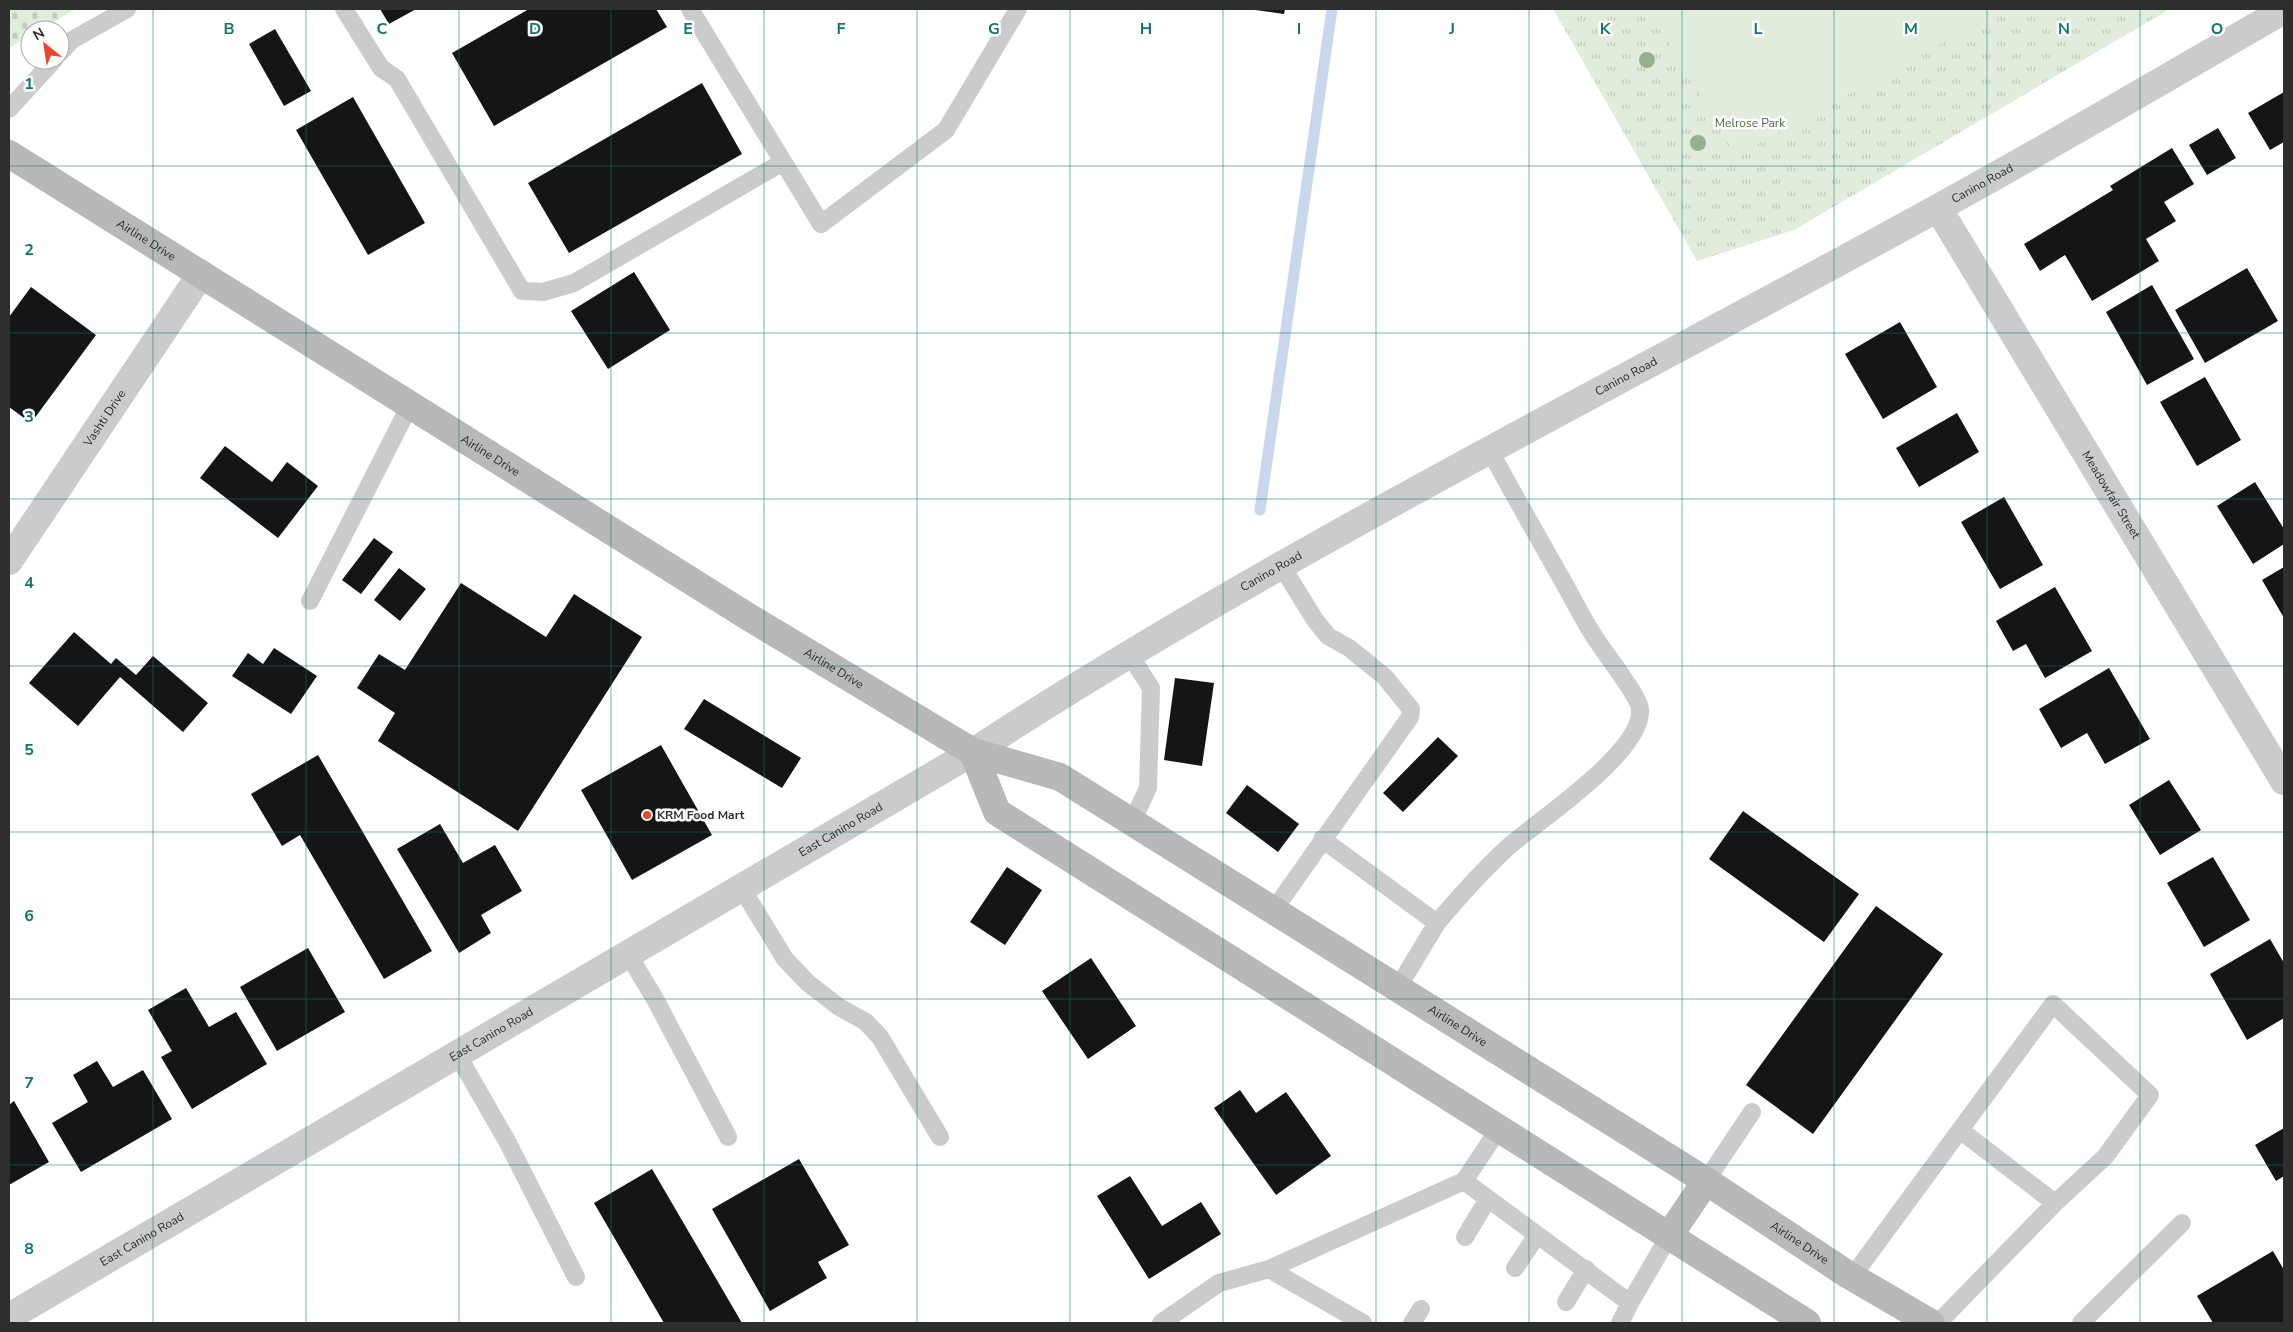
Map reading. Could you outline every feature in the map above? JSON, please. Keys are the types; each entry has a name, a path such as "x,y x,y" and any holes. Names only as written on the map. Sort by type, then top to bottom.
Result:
{"main road":[{"name":"Airline Drive","path":"9,154 747,616 973,752 1060,777 1706,1181 1852,1277 1931,1323"},
{"path":"973,752 997,812 1498,1130 1807,1323"},
{"path":"1669,1236 1706,1181"}],"street":[{"name":"Canino Road","path":"973,752 1281,565 1938,208 2284,10"},
{"name":"Meadowfair Street","path":"1938,208 2284,781"},
{"name":"Vashti Drive","path":"9,561 201,274"},
{"name":"East Canino Road","path":"15,1318 457,1054 973,752"}],"lane":[{"path":"70,42 127,9"},
{"path":"344,9 381,68 397,79 522,291 543,292 574,283 783,162"},
{"path":"690,9 821,224 946,130 1018,9"},
{"path":"9,109 45,70"},
{"path":"310,601 410,405"},
{"path":"1397,989 1437,923 1470,884 1508,847 1571,797 1616,757 1631,737 1638,723 1640,708 1628,686 1599,645 1490,451"},
{"path":"1273,911 1322,839 1410,717 1410,709 1384,676 1349,648 1328,636 1315,620 1281,565"},
{"path":"1130,656 1151,688 1148,788 1132,822"},
{"path":"1322,839 1437,923"},
{"path":"741,887 785,959 808,983 839,1007 866,1022 880,1037 940,1137"},
{"path":"628,954 728,1137"},
{"path":"1852,1277 2053,1004 2150,1095 2105,1157 2055,1204 1938,1323"},
{"path":"457,1054 507,1141 576,1277"},
{"path":"1706,1181 1752,1112"},
{"path":"1161,1323 1219,1283 1269,1269 1464,1181 1498,1130"},
{"path":"1960,1130 2055,1204"},
{"path":"1464,1181 1586,1268 1630,1303"},
{"path":"1465,1237 1488,1199"},
{"path":"2081,1323 2182,1223"},
{"path":"1515,1268 1537,1234"},
{"path":"1620,1323 1669,1236"},
{"path":"1566,1302 1586,1268"},
{"path":"1269,1269 1363,1323"}],"green space":[{"path":"9,9 76,9 57,20 20,20 20,42 9,48"},
{"name":"Melrose Park","path":"1553,9 2170,9 1794,230 1697,261"},
{"path":"1648,9 2004,9 1736,156"}],"building":[{"path":"380,9 416,9 389,24"},
{"path":"529,9 656,9 667,27 494,126 452,53"},
{"path":"1248,9 1285,9 1284,14"},
{"path":"275,29 311,91 284,106 249,44"},
{"path":"702,83 742,154 569,253 528,183"},
{"path":"2284,92 2284,142 2270,150 2248,113"},
{"path":"353,97 425,223 368,255 296,130"},
{"path":"2218,128 2236,158 2207,175 2189,145"},
{"path":"2172,148 2194,184 2164,202 2176,221 2146,239 2159,261 2092,301 2065,255 2040,271 2024,244 2113,190 2110,186"},
{"path":"2247,268 2278,321 2205,363 2175,310"},
{"path":"634,272 670,330 608,369 571,311"},
{"path":"2152,285 2194,359 2147,385 2106,312"},
{"path":"31,287 96,335 31,423 9,407 9,317"},
{"path":"1900,322 1937,387 1883,419 1845,354"},
{"path":"2205,377 2241,440 2197,466 2160,402"},
{"path":"1957,413 1979,452 1919,487 1896,448"},
{"path":"225,446 272,482 287,462 318,486 278,538 200,478"},
{"path":"2255,482 2284,529 2284,544 2253,564 2217,506"},
{"path":"2004,497 2043,565 2000,589 1961,522"},
{"path":"374,538 393,552 361,594 342,580"},
{"path":"2284,567 2284,618 2262,580"},
{"path":"399,568 426,589 400,621 374,600"},
{"path":"461,583 546,637 574,594 642,637 518,831 378,741 395,713 357,688 379,654 405,670"},
{"path":"2055,587 2092,651 2045,678 2026,644 2013,651 1996,621"},
{"path":"74,632 111,664 116,658 136,675 153,656 208,703 183,732 120,677 78,726 29,683"},
{"path":"274,648 317,676 291,714 232,676 248,653 263,664"},
{"path":"2109,668 2150,739 2105,764 2087,733 2061,748 2039,709"},
{"path":"1175,678 1214,683 1202,766 1164,760"},
{"path":"704,699 801,758 782,788 684,729"},
{"path":"1438,737 1458,756 1403,812 1383,793"},
{"path":"661,745 712,835 632,880 581,790"},
{"path":"318,755 432,951 384,979 300,835 282,846 251,794"},
{"path":"2169,780 2201,830 2160,855 2129,805"},
{"path":"1247,785 1299,824 1278,852 1226,813"},
{"path":"1743,811 1859,894 1824,942 1709,859"},
{"path":"440,824 463,863 495,845 522,891 481,915 491,933 459,953 397,849"},
{"path":"2213,857 2250,920 2204,947 2167,883"},
{"path":"1007,867 1042,890 1005,945 970,922"},
{"path":"1876,906 1943,954 1813,1134 1746,1085"},
{"path":"2270,939 2284,963 2284,1018 2247,1040 2210,974"},
{"path":"308,948 345,1012 277,1051 240,987"},
{"path":"1091,958 1136,1026 1088,1059 1042,991"},
{"path":"186,988 209,1027 236,1012 267,1064 192,1109 161,1057 172,1051 148,1010"},
{"path":"97,1061 113,1087 143,1070 172,1119 81,1172 52,1123 88,1102 73,1075"},
{"path":"1240,1090 1256,1113 1286,1092 1331,1156 1276,1195 1214,1108"},
{"path":"14,1101 49,1162 9,1185 9,1105"},
{"path":"2284,1128 2284,1176 2276,1181 2255,1145"},
{"path":"799,1159 849,1245 818,1262 827,1278 770,1311 712,1209"},
{"path":"652,1169 742,1323 664,1323 594,1203"},
{"path":"1130,1176 1162,1226 1201,1202 1221,1234 1149,1279 1097,1196"},
{"path":"2273,1251 2284,1270 2284,1323 2213,1323 2197,1296"}],"waterway":[{"path":"1260,510 1332,9"}],"place":[{"name":"KRM Food Mart","path":"647,815"}]}
